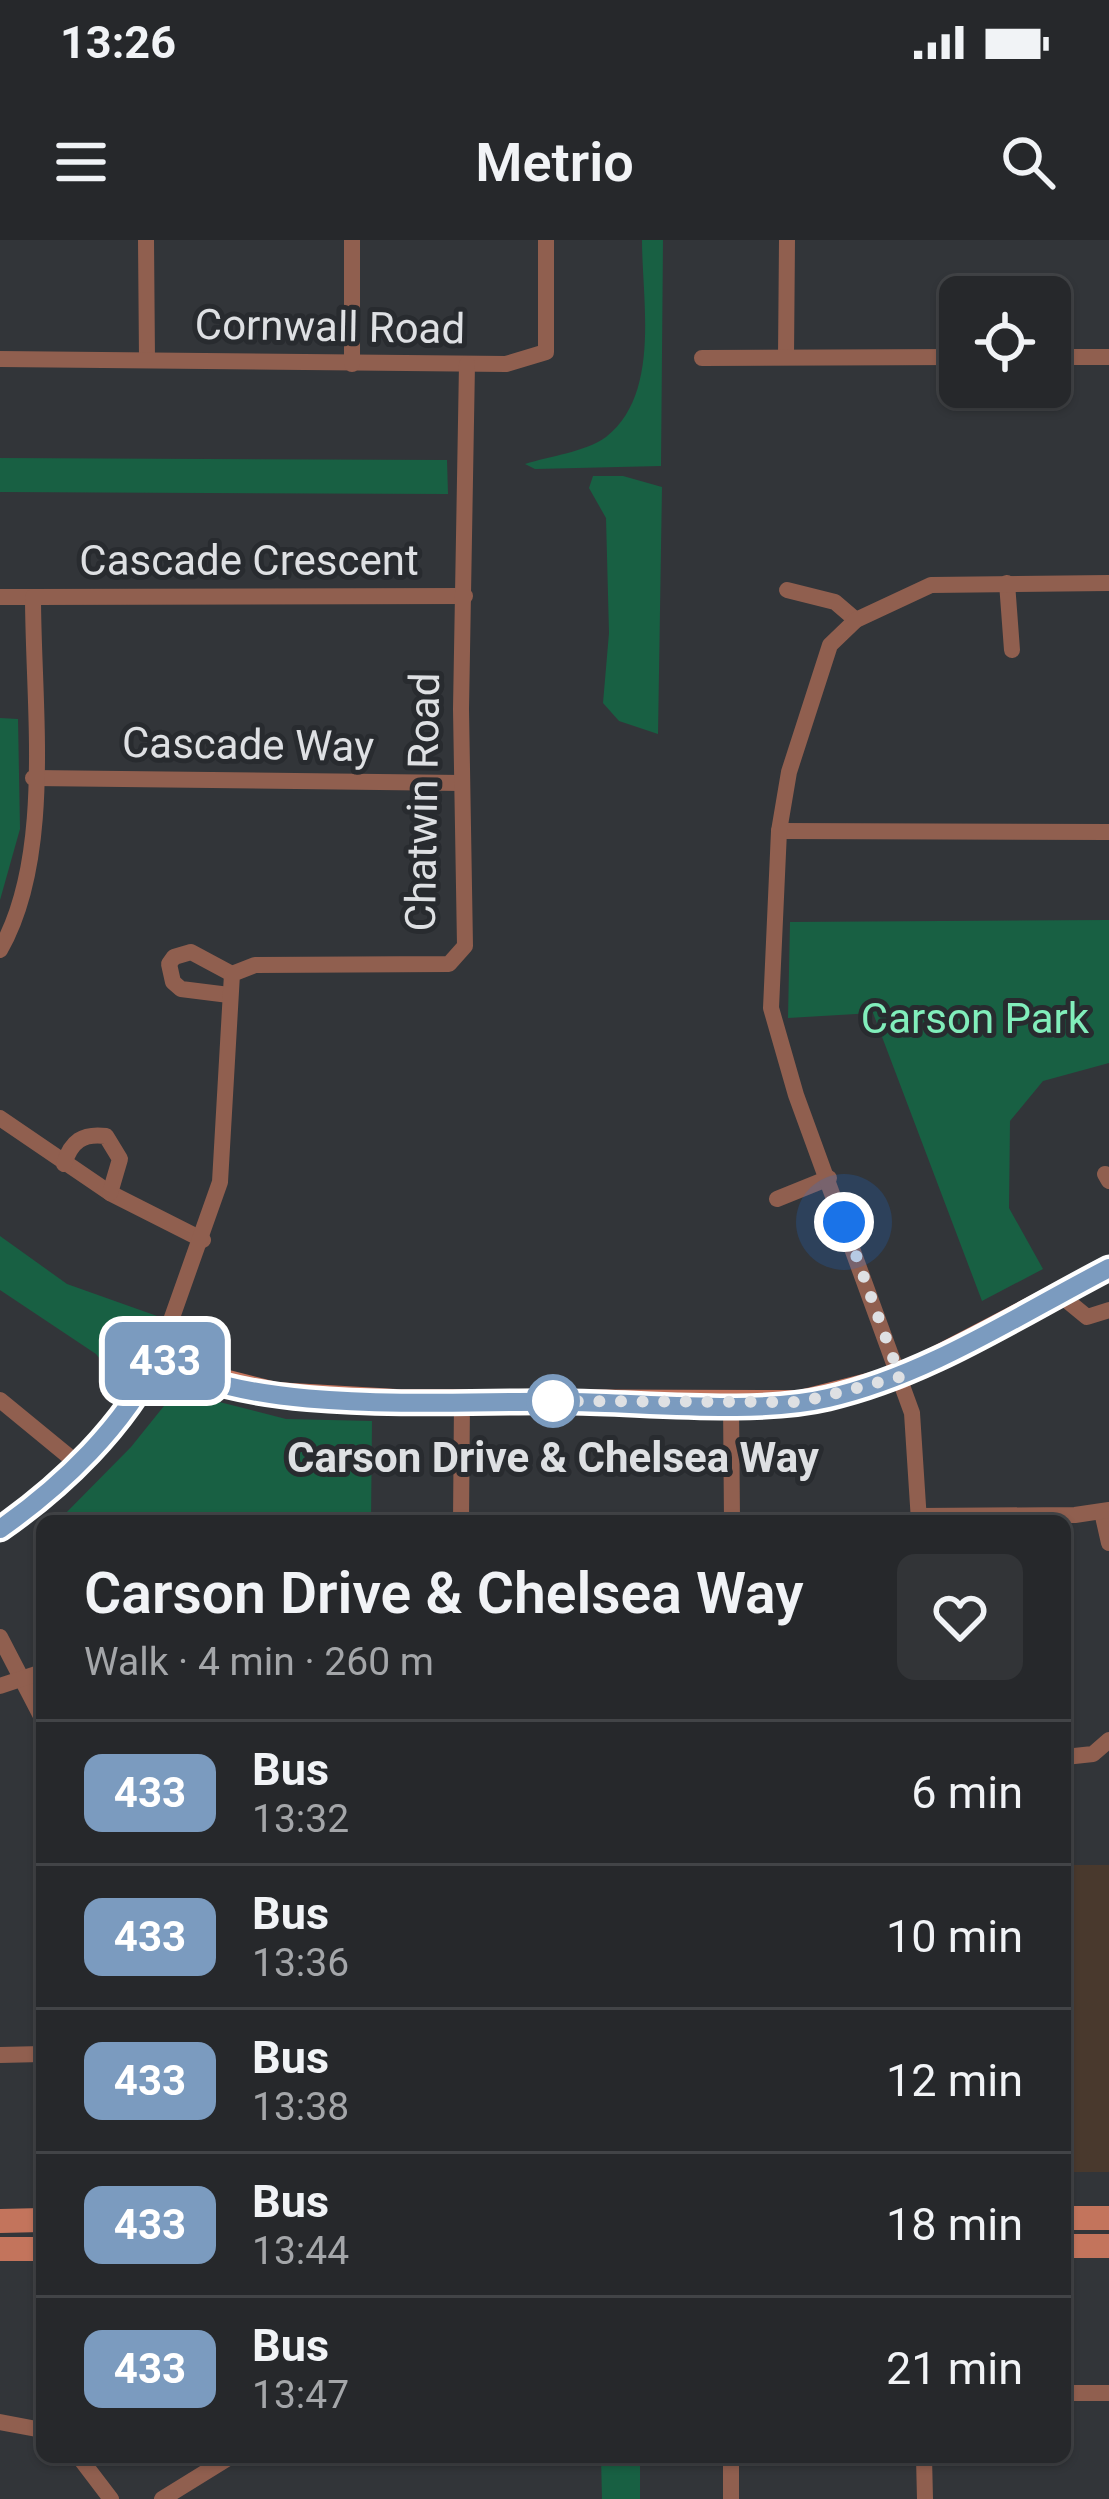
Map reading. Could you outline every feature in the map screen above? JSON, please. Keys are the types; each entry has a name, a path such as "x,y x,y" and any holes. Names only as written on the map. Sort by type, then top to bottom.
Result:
{"street":[{"path":"146,240 147,358"},
{"path":"352,240 352,364"},
{"name":"Cornwall Road","path":"0,359 506,364 546,352 546,240"},
{"path":"786,357 788,240"},
{"path":"702,358 939,357"},
{"path":"1071,357 1109,357"},
{"name":"Chatwin Road","path":"232,974 255,965 449,964 465,946 467,364"},
{"path":"1007,583 1012,650"},
{"path":"919,1515 912,1413 771,1008 779,831 789,772 830,644 856,620 932,584 1109,583"},
{"path":"787,590 835,602 856,620"},
{"name":"Cascade Crescent","path":"0,597 465,596"},
{"name":"Cascade Crescent","path":"0,950 19,917 34,860 33,597"},
{"name":"Cascade Way","path":"33,778 462,783"},
{"path":"779,831 1109,832"},
{"path":"0,1529 78,1464 124,1412 158,1357 203,1240 226,1142 232,974 190,952 174,956 169,964 172,982 181,989 229,995"},
{"path":"0,1118 110,1193 203,1240"},
{"path":"64,1164 74,1143 89,1134 106,1136 120,1159 110,1193"},
{"path":"777,1199 829,1178"},
{"path":"158,1357 176,1369 275,1394 462,1401 826,1399 900,1377 1109,1268"},
{"path":"1059,1294 1088,1317 1109,1310"},
{"path":"0,1400 78,1464"},
{"path":"461,1515 462,1401"},
{"path":"731,1403 732,1515"},
{"path":"1012,1515 1105,1511 1109,1543"},
{"path":"0,1637 33,1675 0,1686"},
{"path":"1071,1756 1093,1754 1109,1740"},
{"path":"0,2055 36,2054"},
{"path":"1071,2218 1109,2218"},
{"path":"0,2221 36,2220"},
{"path":"1071,2246 1109,2246"},
{"path":"0,2249 36,2249"},
{"path":"1071,2393 1109,2393"},
{"path":"0,2422 36,2429"},
{"path":"84,2463 111,2499"},
{"path":"162,2499 220,2463"},
{"path":"731,2463 731,2499"},
{"path":"924,2463 925,2499"}],"shaded area":[{"path":"1071,1865 1109,1865 1109,2172 1071,2172"}],"green space":[{"path":"642,240 663,240 661,466 535,469 525,464 606,437 635,397 645,345"},
{"path":"0,458 447,460 448,494 0,492"},
{"path":"593,476 623,476 662,487 658,734 619,721 603,703 609,633 606,518 589,488"},
{"path":"0,718 18,719 20,829 0,900"},
{"name":"Carson Park","path":"1109,920 1109,1063 1043,1081 1010,1121 1009,1208 1043,1269 982,1301 873,1013 788,1018 790,922"},
{"path":"0,1236 67,1284 157,1316 113,1376 96,1354 0,1290"},
{"path":"176,1391 286,1419 372,1421 371,1515 64,1515 131,1447"},
{"path":"601,2463 640,2463 640,2499 602,2499"}],"bus line":[{"name":"433","path":"0,1529 78,1464 124,1412 158,1357 176,1369 275,1394 396,1401 801,1402 900,1377 1109,1268"}],"place":[{"name":"Carson Drive & Chelsea Way","path":"553,1401"}],"route":[{"path":"553,1401 533,1401 801,1402 900,1377 844,1222"}]}
